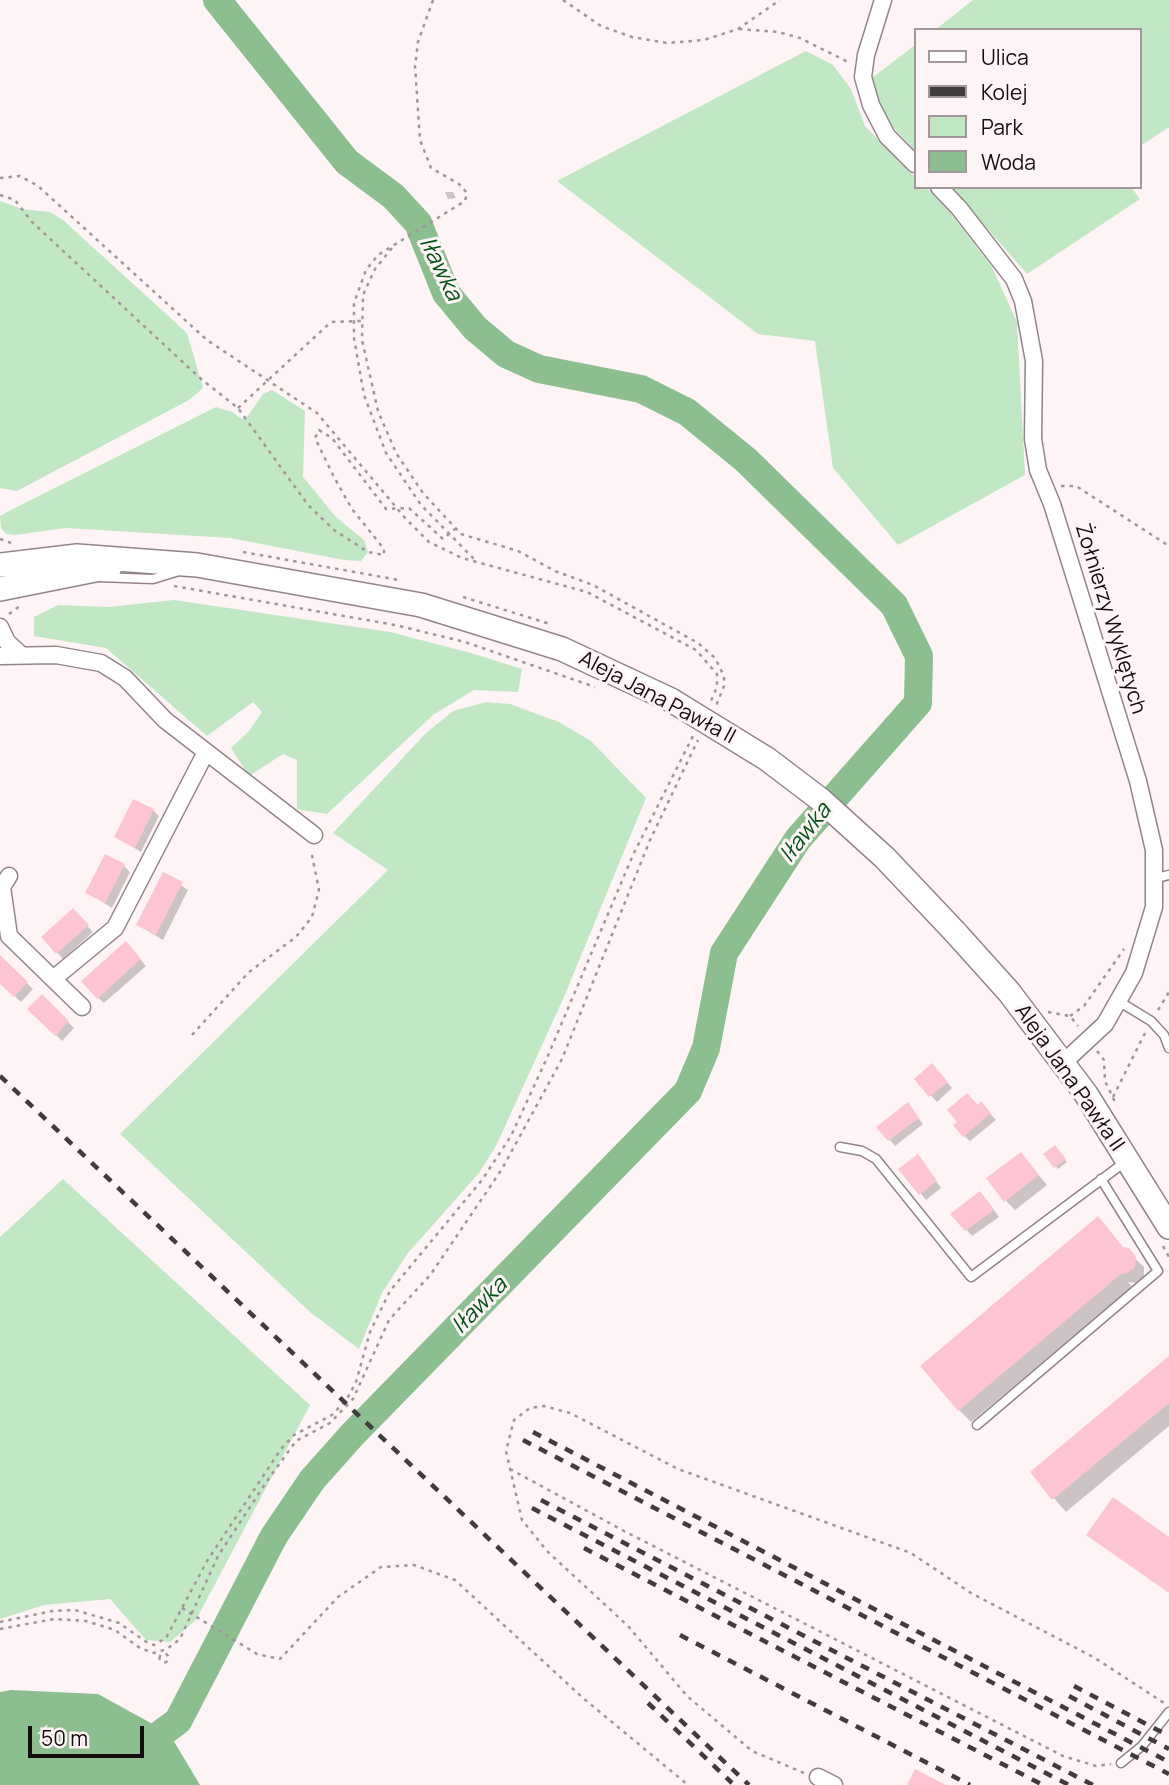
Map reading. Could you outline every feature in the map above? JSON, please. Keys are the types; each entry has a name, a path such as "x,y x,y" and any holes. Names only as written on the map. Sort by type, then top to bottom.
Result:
{"main road":[{"name":"Aleja Jana Pawła II","path":"0,565 77,556 197,565 315,584 421,606 562,649 671,700 766,759 821,800 885,858 955,932 1009,992 1063,1063 1128,1160 1166,1236"},
{"name":"Aleja Jana Pawła II","path":"0,589 144,561"}],"street":[{"path":"883,0 866,55 863,77 871,105 887,136 914,163"},
{"name":"Żołnierzy Wyklętych","path":"941,189 1014,279 1023,301 1034,361 1033,439 1038,470 1138,781 1162,876 1147,938 1120,1002 1089,1041 1063,1063"},
{"path":"4,621 7,642 19,653"},
{"path":"0,656 19,653 56,655 101,663 125,678 165,720 314,835"},
{"path":"53,979 115,928 206,752"},
{"path":"9,876 2,887 9,936 82,1007"},
{"path":"818,1777 834,1785"}],"lane":[{"path":"79,573 110,580 153,579 197,565"},
{"path":"1120,1002 1151,1021 1164,1035 1169,1048"},
{"path":"840,1147 862,1151 876,1159 971,1277 1128,1160"},
{"path":"977,1425 1158,1271 1101,1179"},
{"path":"1121,1763 1135,1754 1169,1710"}],"path":[{"path":"433,0 418,42 415,86 420,140 431,168 459,184 467,193 465,201 378,255 360,279 353,321 359,374 378,435 408,488 449,535 477,561"},
{"path":"563,0 601,26 632,37 667,43 704,40 738,29 780,0"},
{"path":"738,29 778,32 800,38 844,58 863,77"},
{"path":"0,178 19,176 38,186 192,327 234,360 270,380 317,413 398,510 438,547 477,561 587,592 696,650 717,674 716,691 706,710"},
{"path":"0,195 15,200 32,222 201,379 238,408 308,505 334,530 368,552 382,556 385,552 352,509 317,443 316,432 327,433 386,509 409,508 441,538 455,529"},
{"path":"392,248 367,282 361,321 372,391 386,433 423,494 455,529 476,540 518,551 555,571 593,585 698,643 715,658 724,676 722,696 712,713"},
{"path":"238,408 331,322 361,321"},
{"path":"1046,490 1062,485 1076,486 1169,546"},
{"path":"165,587 184,586 395,625 465,642 606,692"},
{"path":"4,621 28,601"},
{"path":"0,1622 52,1611 88,1612 118,1623 141,1640 154,1645 166,1638 207,1561 288,1441 332,1415 347,1399 356,1382 370,1332 390,1291 482,1180 505,1146 547,1058 633,855 695,731"},
{"path":"0,1629 42,1620 75,1619 115,1630 147,1651 161,1653 180,1639 218,1556 267,1481 296,1441 330,1423 353,1399 389,1320 431,1274 502,1169 567,1048 650,840 701,734"},
{"path":"192,1035 249,972 296,937 312,918 319,890 314,855 297,822"},
{"path":"1070,1016 1084,1006 1112,971 1126,945"},
{"path":"1113,1097 1151,1021 1169,992"},
{"path":"1166,1236 1169,1257"},
{"path":"818,1777 792,1770 752,1751 687,1696 628,1626 547,1551 522,1520 506,1451 514,1420 530,1408 544,1406 570,1413 678,1469 911,1553 971,1594 1094,1658 1169,1710"},
{"path":"510,1469 624,1531 1063,1756 1096,1766 1121,1763"},
{"path":"182,1608 257,1654 280,1659 338,1597 382,1567 414,1565 455,1580 583,1698 688,1785"}],"green space":[{"path":"973,0 1169,0 1169,127 1141,146 1141,28 938,28"},
{"path":"914,46 914,149 885,119 872,78"},
{"path":"806,51 833,65 851,89 865,126 914,176 914,189 928,189 949,211 992,267 1017,322 1025,475 898,545 833,468 815,341 758,334 557,181"},
{"path":"953,189 1132,189 1140,199 1027,274"},
{"path":"0,201 22,209 50,212 63,220 187,333 203,388 189,400 17,491 0,488"},
{"path":"272,390 305,411 303,477 336,517 364,540 368,552 361,561 230,538 66,528 15,535 6,534 1,528 0,516 7,512 216,407 232,412 242,419 247,417 263,394"},
{"path":"174,600 390,632 471,653 522,669 518,692 474,690 433,715 327,814 297,809 297,760 283,754 249,776 231,748 249,731 262,712 253,702 207,736 106,648 34,636 34,617 58,605 109,607"},
{"path":"486,702 510,704 559,722 591,741 646,798 564,997 496,1146 479,1173 408,1253 382,1293 359,1349 310,1312 120,1134 388,870 333,833 426,733 453,711"},
{"path":"63,1179 310,1405 196,1620 170,1642 146,1640 110,1599 44,1605 0,1619 0,1237"}],"water":[{"path":"11,1690 98,1694 169,1733 200,1785 0,1785 0,1692"}],"building":[{"path":"133,799 154,809 135,848 114,837"},
{"path":"105,854 125,864 105,903 85,893"},
{"path":"163,872 183,882 156,935 136,925"},
{"path":"73,908 89,925 56,954 41,937"},
{"path":"126,941 141,959 97,999 81,981"},
{"path":"0,955 28,982 14,997 0,984"},
{"path":"42,994 69,1021 55,1036 27,1009"},
{"path":"932,1063 948,1082 929,1097 914,1079"},
{"path":"967,1093 978,1105 981,1101 991,1113 963,1137 953,1125 957,1122 947,1110"},
{"path":"908,1102 919,1118 888,1141 876,1127"},
{"path":"1055,1145 1066,1159 1054,1168 1043,1154"},
{"path":"1021,1152 1039,1175 1004,1202 986,1178"},
{"path":"918,1154 937,1181 919,1195 898,1169"},
{"path":"980,1191 994,1210 965,1231 950,1214"},
{"path":"1098,1216 1123,1247 1129,1248 1136,1256 1135,1267 1126,1274 1121,1274 958,1411 920,1366"},
{"path":"1169,1356 1169,1403 1052,1500 1030,1472"},
{"path":"1113,1497 1169,1537 1169,1593 1086,1535"},
{"path":"915,1769 946,1785 907,1785"}],"waterway":[{"name":"Iławka","path":"91,1785 178,1721 274,1536 312,1480 352,1435 688,1091 706,1048 724,953 798,839 918,703 919,656 894,605 746,460 687,412 641,389 539,369 506,354 475,328 446,293 418,223 393,196 347,162 217,0"}],"railway":[{"path":"0,1076 749,1785"},
{"path":"533,1432 1169,1762"},
{"path":"523,1440 1169,1774"},
{"path":"541,1500 1093,1785"},
{"path":"532,1508 1069,1785"},
{"path":"584,1548 1043,1785"},
{"path":"680,1635 970,1785"},
{"path":"1074,1686 1169,1736"},
{"path":"1069,1696 1169,1749"},
{"path":"648,1703 732,1783"}]}
